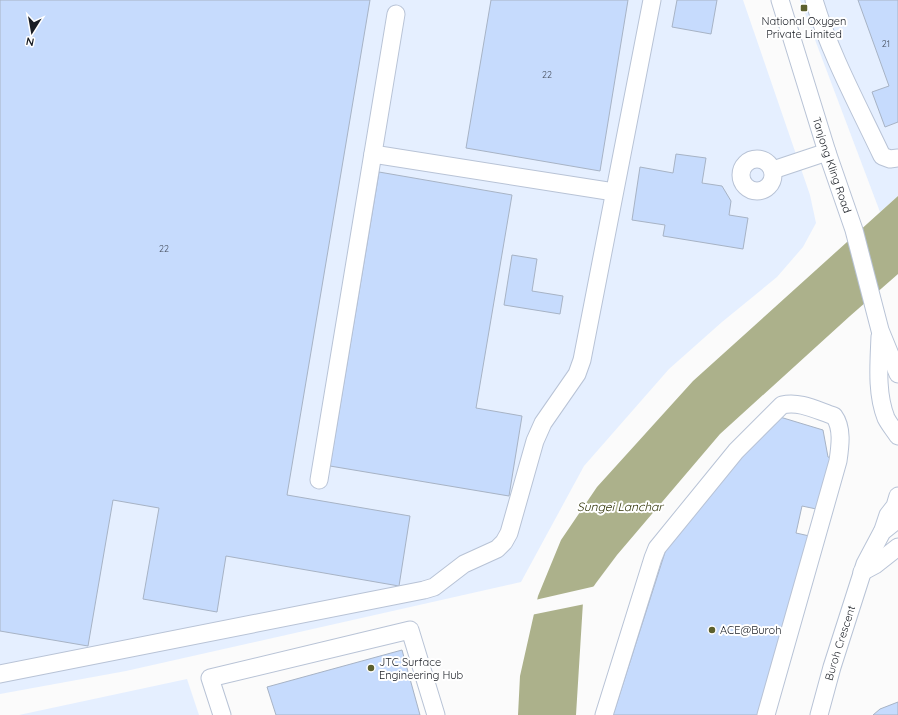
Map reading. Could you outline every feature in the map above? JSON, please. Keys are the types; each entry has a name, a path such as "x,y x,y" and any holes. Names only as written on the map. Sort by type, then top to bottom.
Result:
{"street":[{"path":"0,674 424,590 434,587 464,564 496,549 504,542 509,534 535,441 543,423 577,374 582,360 652,0"},
{"name":"Tanjong Kling Road","path":"780,0 827,152 854,230 880,330 898,374"},
{"path":"814,0 821,22 851,92 882,156 890,159 898,158"},
{"path":"319,480 396,14"},
{"path":"773,170 827,152"},
{"path":"374,154 614,192"},
{"name":"Tanjong Kling Road","path":"880,330 879,374 881,401 886,419 898,439"},
{"path":"604,715 650,565 657,548 736,451 782,404 791,403 801,404 834,416 839,426 840,450 836,469 766,715"},
{"path":"882,532 888,515 895,506 898,496"},
{"name":"Buroh Crescent","path":"819,715 832,667 868,568 865,564 882,532 898,520"},
{"path":"868,568 898,547"},
{"path":"868,568 898,562"},
{"path":"222,715 210,678 410,630 436,715"}],"shaded area":[{"path":"0,0 743,0 810,195 816,223 803,247 777,277 722,322 669,369 584,466 521,582 126,671 0,694"},
{"name":"National Oxygen Private Limited","path":"800,0 898,0 898,196 880,212"},
{"path":"187,679 199,715 19,715"}],"water":[{"name":"Sungei Lanchar","path":"898,196 898,274 720,434 617,555 583,602 576,715 518,715 520,676 538,596 561,540 597,487 693,381"}],"pier":[{"path":"596,586 585,604 531,615 535,600"}],"building":[{"path":"0,0 370,0 287,495 410,516 399,586 226,556 217,612 143,599 159,508 113,500 88,646 0,631"},
{"path":"491,0 628,0 600,171 466,148"},
{"path":"677,0 717,0 711,34 672,27"},
{"path":"858,0 898,0 898,122 885,127 872,92 889,86"},
{"path":"676,154 706,158 702,183 722,186 731,201 729,215 748,218 743,249 663,236 665,225 632,220 640,167 673,173"},
{"path":"379,172 512,195 476,408 522,416 509,496 330,466"},
{"path":"512,255 537,259 532,291 563,296 560,314 504,305"},
{"name":"ACE@Buroh","path":"780,417 823,430 828,457 836,460 821,510 802,506 796,533 814,537 759,715 613,715 667,546 755,440"},
{"name":"JTC Surface Engineering Hub","path":"402,650 420,715 276,715 267,687"},
{"path":"898,702 898,715 873,715 880,709"}],"place":[{"name":"National Oxygen Private Limited","path":"804,8"},
{"name":"ACE@Buroh","path":"712,630"},
{"name":"JTC Surface Engineering Hub","path":"371,668"}]}
